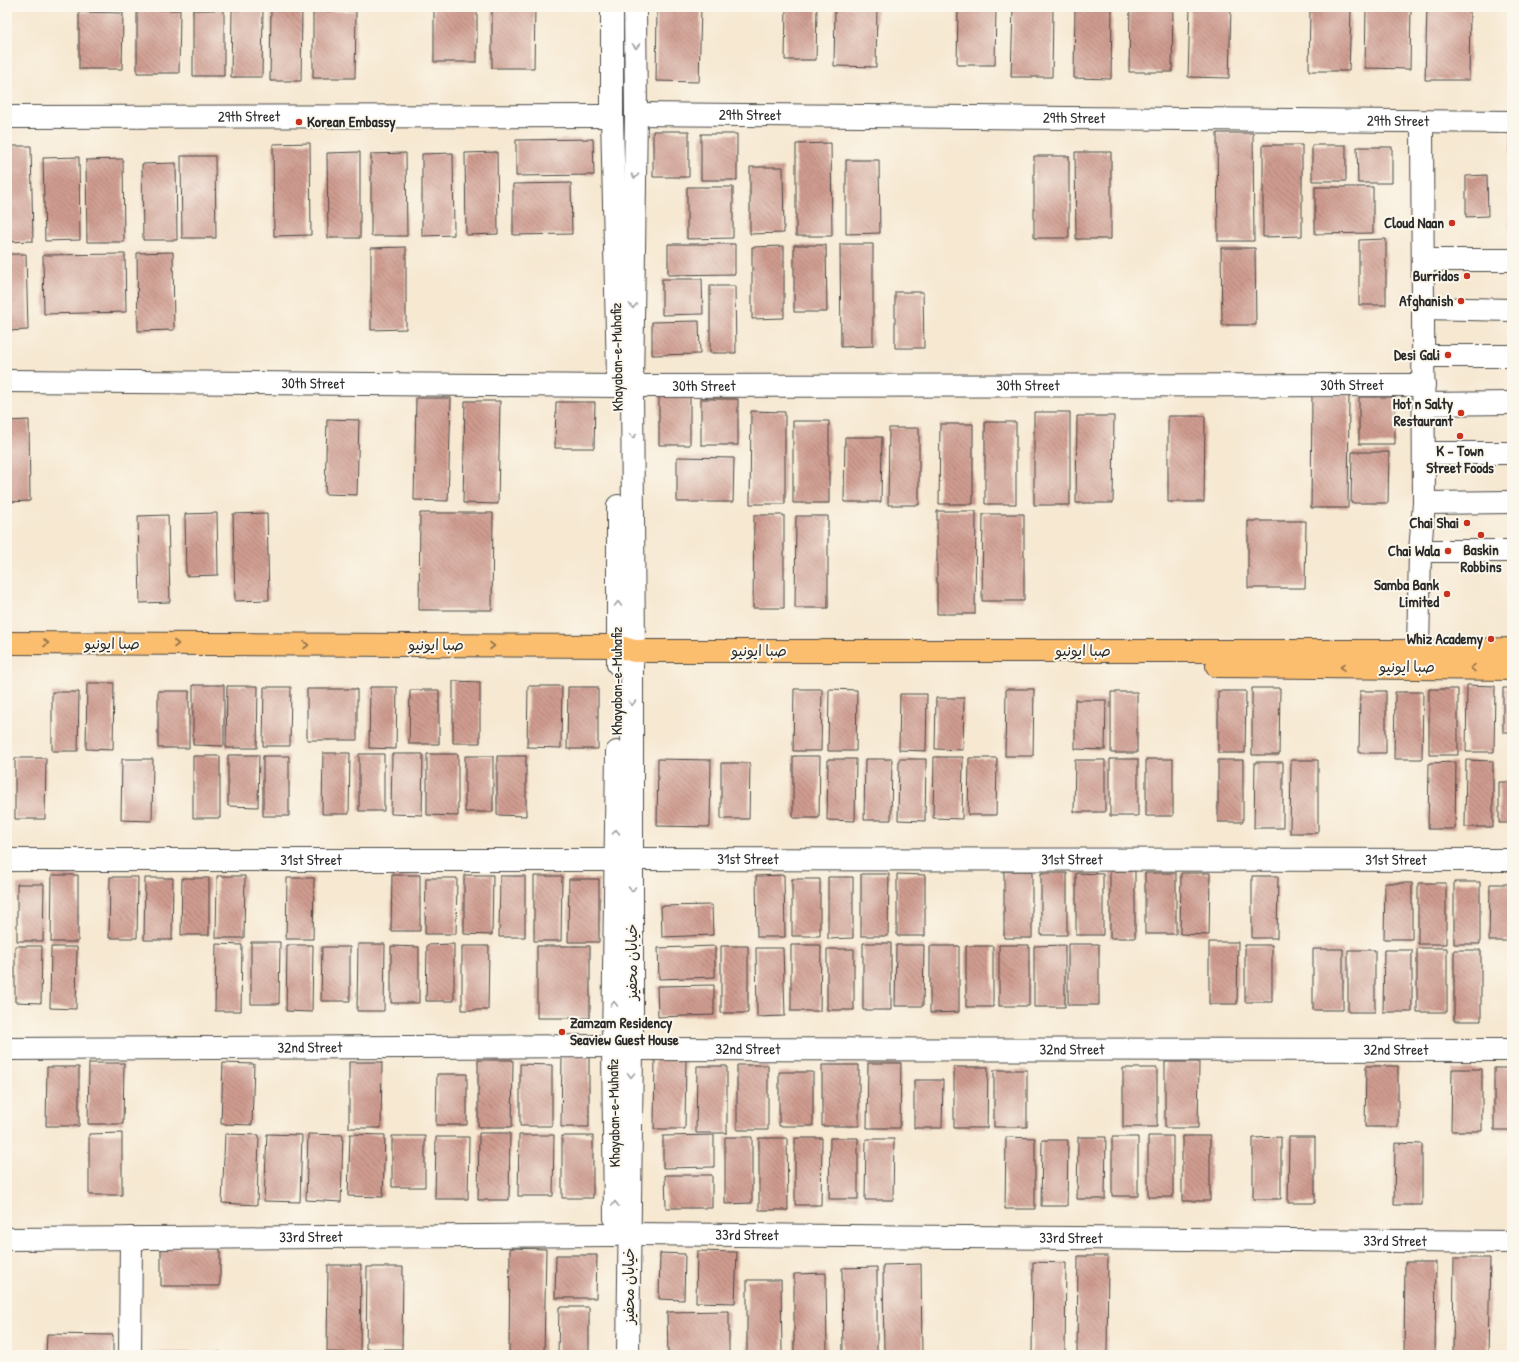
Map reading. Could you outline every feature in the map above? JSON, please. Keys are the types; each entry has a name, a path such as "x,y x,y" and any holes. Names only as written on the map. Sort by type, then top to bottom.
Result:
{"main road":[{"name":"صبا ایونیو","path":"7,643 625,656"},
{"name":"صبا ایونیو","path":"1419,659 1512,649"},
{"name":"صبا ایونیو","path":"7,658 625,656 1419,659 1512,668"}],"street":[{"name":"Khayaban-e-Muhafiz","path":"612,7 612,116 625,386"},
{"name":"Khayaban-e-Muhafiz","path":"625,656 625,386 636,114 635,7"},
{"name":"29th Street","path":"636,114 1512,122"},
{"name":"29th Street","path":"7,117 612,116"},
{"path":"1419,659 1420,551 1424,503 1424,260 1422,122"},
{"path":"1424,260 1512,260"},
{"path":"1424,308 1512,310"},
{"path":"1424,356 1512,356"},
{"name":"30th Street","path":"7,381 1424,394 1512,403"},
{"path":"1424,453 1512,453"},
{"path":"1424,503 1512,502"},
{"path":"1420,551 1512,551"},
{"path":"623,860 625,656"},
{"name":"31st Street","path":"7,860 1512,860"},
{"name":"Khayaban-e-Muhafiz","path":"622,1153 623,860"},
{"name":"32nd Street","path":"7,1049 622,1047 1512,1050"},
{"name":"خیابان محفیز","path":"622,1153 622,1235 628,1355"},
{"path":"614,1355 622,1235"},
{"name":"33rd Street","path":"7,1239 622,1235 1512,1242"},
{"path":"130,1355 131,1238"}],"building":[{"path":"434,7 477,7 477,62 434,62"},
{"path":"492,7 535,7 534,68 492,68"},
{"path":"657,7 701,7 699,82 656,81"},
{"path":"786,7 817,7 816,60 785,60"},
{"path":"835,7 877,7 876,67 834,66"},
{"path":"958,7 996,7 995,65 957,65"},
{"path":"1013,7 1053,7 1052,77 1011,77"},
{"path":"1075,7 1112,7 1111,79 1074,78"},
{"path":"1130,7 1173,7 1172,72 1129,72"},
{"path":"1190,7 1231,7 1229,78 1188,77"},
{"path":"1366,7 1411,7 1410,69 1365,68"},
{"path":"1427,8 1470,9 1469,80 1425,80"},
{"path":"271,9 302,9 301,81 270,81"},
{"path":"1310,9 1351,10 1349,71 1309,71"},
{"path":"137,10 180,10 179,73 137,73"},
{"path":"193,10 224,10 224,76 193,76"},
{"path":"232,10 263,10 262,77 231,77"},
{"path":"313,11 356,11 355,78 313,78"},
{"path":"79,12 123,13 122,69 79,69"},
{"path":"1512,127 1512,163 1510,164 1510,128"},
{"path":"653,131 689,131 689,177 653,177"},
{"path":"1217,133 1253,133 1254,241 1218,241"},
{"path":"701,134 737,134 737,180 701,180"},
{"path":"593,139 594,175 516,176 516,140"},
{"path":"310,143 311,235 274,236 273,144"},
{"path":"831,143 832,236 796,236 796,144"},
{"path":"1263,145 1302,145 1302,236 1263,237"},
{"path":"1312,145 1346,145 1346,181 1312,181"},
{"path":"7,146 31,146 33,241 7,242"},
{"path":"1357,147 1392,147 1392,183 1358,183"},
{"path":"360,152 360,238 328,238 327,153"},
{"path":"497,152 498,234 466,235 465,153"},
{"path":"1075,152 1111,152 1111,239 1076,239"},
{"path":"406,153 407,236 371,236 371,154"},
{"path":"453,153 454,235 422,236 422,154"},
{"path":"181,156 215,156 216,238 182,238"},
{"path":"1034,156 1069,156 1069,238 1034,238"},
{"path":"79,157 80,240 45,241 43,158"},
{"path":"123,159 124,242 87,242 86,160"},
{"path":"846,160 879,160 880,233 846,234"},
{"path":"176,163 177,240 143,240 142,164"},
{"path":"750,167 783,167 784,233 750,234"},
{"path":"1509,173 1512,173 1512,229 1509,229"},
{"path":"1487,175 1488,216 1466,217 1466,176"},
{"path":"571,183 572,234 513,235 513,184"},
{"path":"687,187 733,187 733,238 687,239"},
{"path":"1315,187 1373,187 1373,233 1315,234"},
{"path":"1386,239 1386,305 1359,305 1359,240"},
{"path":"668,244 735,244 735,274 668,275"},
{"path":"840,244 873,244 873,346 841,347"},
{"path":"794,245 826,245 827,312 794,312"},
{"path":"784,246 784,318 752,319 752,247"},
{"path":"406,247 406,329 371,330 371,248"},
{"path":"1221,248 1255,248 1256,325 1222,325"},
{"path":"173,252 174,330 138,331 137,253"},
{"path":"7,254 26,254 28,330 7,331"},
{"path":"125,254 126,312 44,314 43,255"},
{"path":"662,279 702,279 703,314 662,315"},
{"path":"710,286 735,286 736,353 710,353"},
{"path":"895,292 923,292 924,348 895,348"},
{"path":"699,321 700,354 652,355 652,322"},
{"path":"659,394 690,394 690,445 659,445"},
{"path":"1312,395 1349,395 1348,508 1311,508"},
{"path":"1359,397 1395,397 1395,444 1359,444"},
{"path":"416,398 451,398 448,501 414,500"},
{"path":"701,399 738,399 738,445 701,445"},
{"path":"465,401 500,401 498,504 463,503"},
{"path":"556,402 595,402 594,448 555,448"},
{"path":"751,411 785,412 785,504 750,504"},
{"path":"1034,412 1070,412 1070,505 1034,505"},
{"path":"1077,416 1114,416 1113,503 1076,503"},
{"path":"1168,416 1205,416 1204,502 1168,502"},
{"path":"327,419 359,420 357,495 325,494"},
{"path":"29,420 30,501 7,502 7,421"},
{"path":"793,421 829,421 829,503 793,503"},
{"path":"985,422 1016,422 1016,504 985,504"},
{"path":"940,424 973,424 973,504 939,504"},
{"path":"889,428 919,428 919,505 888,505"},
{"path":"845,437 882,437 881,502 844,502"},
{"path":"1352,452 1389,452 1388,503 1351,503"},
{"path":"677,457 734,458 733,502 677,502"},
{"path":"937,511 976,511 975,614 937,614"},
{"path":"217,513 218,575 186,576 185,514"},
{"path":"267,513 269,600 235,601 233,514"},
{"path":"420,513 493,513 492,610 419,610"},
{"path":"983,514 1024,514 1024,601 982,601"},
{"path":"168,515 170,602 140,603 138,516"},
{"path":"754,515 784,515 784,608 753,608"},
{"path":"796,516 828,516 828,608 795,608"},
{"path":"1248,521 1306,521 1305,588 1248,588"},
{"path":"453,681 480,682 480,743 453,743"},
{"path":"87,683 114,683 113,750 86,749"},
{"path":"193,685 224,685 224,746 193,745"},
{"path":"1467,685 1495,686 1494,752 1466,752"},
{"path":"227,686 258,686 257,748 226,748"},
{"path":"528,686 562,686 561,748 527,747"},
{"path":"264,687 291,687 290,746 263,746"},
{"path":"370,687 397,687 396,749 369,748"},
{"path":"568,687 598,687 598,749 567,749"},
{"path":"1252,688 1280,688 1279,755 1252,755"},
{"path":"1503,688 1512,688 1512,732 1503,732"},
{"path":"307,689 357,689 357,740 307,740"},
{"path":"794,689 822,689 821,751 793,751"},
{"path":"829,689 857,690 856,751 828,751"},
{"path":"1006,689 1034,689 1033,756 1005,756"},
{"path":"1429,689 1458,689 1458,755 1429,755"},
{"path":"410,690 439,690 439,744 409,744"},
{"path":"158,691 189,691 189,748 158,748"},
{"path":"1218,691 1246,691 1245,753 1218,753"},
{"path":"1360,691 1386,691 1386,753 1359,753"},
{"path":"52,692 79,692 78,751 52,751"},
{"path":"1111,692 1137,692 1137,753 1111,753"},
{"path":"1395,692 1423,692 1422,759 1394,759"},
{"path":"900,694 927,694 926,751 899,750"},
{"path":"936,698 964,698 963,750 935,749"},
{"path":"1075,700 1106,700 1105,750 1075,749"},
{"path":"323,753 350,753 349,814 322,814"},
{"path":"359,754 384,754 384,811 359,811"},
{"path":"392,754 423,754 422,815 391,814"},
{"path":"427,754 458,754 458,816 427,815"},
{"path":"228,755 259,755 258,807 228,806"},
{"path":"193,756 220,756 220,818 193,818"},
{"path":"263,756 289,756 289,816 263,816"},
{"path":"465,756 493,756 493,812 465,812"},
{"path":"497,756 526,756 526,816 497,815"},
{"path":"793,756 820,756 819,818 793,818"},
{"path":"934,757 963,757 962,819 933,818"},
{"path":"15,758 46,758 45,819 15,819"},
{"path":"969,758 997,758 996,815 968,815"},
{"path":"122,759 153,759 152,821 121,820"},
{"path":"658,759 711,760 710,827 657,826"},
{"path":"828,759 856,759 855,821 827,820"},
{"path":"865,759 892,759 891,820 864,820"},
{"path":"899,759 926,759 925,821 898,820"},
{"path":"1110,759 1138,759 1138,816 1110,816"},
{"path":"1146,759 1173,759 1173,816 1146,816"},
{"path":"1075,760 1105,760 1105,812 1074,812"},
{"path":"1218,760 1243,760 1243,822 1218,822"},
{"path":"1291,760 1318,760 1318,833 1290,833"},
{"path":"1466,760 1493,761 1493,827 1465,827"},
{"path":"1255,762 1283,762 1283,828 1254,828"},
{"path":"1456,762 1455,829 1428,829 1429,763"},
{"path":"721,763 750,763 749,819 721,819"},
{"path":"1499,782 1512,782 1512,823 1499,823"},
{"path":"1004,871 1032,871 1032,938 1004,938"},
{"path":"1110,871 1135,871 1135,938 1110,938"},
{"path":"1041,873 1067,873 1067,935 1041,935"},
{"path":"1076,873 1103,874 1103,935 1076,935"},
{"path":"1145,873 1176,873 1176,934 1145,934"},
{"path":"1181,873 1210,873 1209,935 1180,934"},
{"path":"861,874 889,874 888,936 861,936"},
{"path":"897,874 925,875 925,936 897,936"},
{"path":"52,875 78,875 78,942 51,942"},
{"path":"392,875 420,875 420,931 391,931"},
{"path":"464,875 493,875 492,935 464,934"},
{"path":"784,875 785,937 757,937 756,876"},
{"path":"217,876 245,876 244,938 216,938"},
{"path":"500,876 525,876 525,937 499,937"},
{"path":"534,876 562,876 561,941 534,941"},
{"path":"1252,876 1278,876 1277,938 1252,938"},
{"path":"110,877 138,877 137,938 109,938"},
{"path":"828,877 853,877 853,938 828,939"},
{"path":"145,878 173,878 172,940 144,940"},
{"path":"182,878 209,878 209,935 181,935"},
{"path":"287,878 314,878 313,939 286,939"},
{"path":"426,878 457,878 456,934 425,934"},
{"path":"569,879 599,879 599,942 568,942"},
{"path":"792,879 820,879 820,936 792,936"},
{"path":"1454,882 1480,882 1480,944 1454,944"},
{"path":"1385,883 1412,883 1412,939 1384,939"},
{"path":"1418,883 1446,883 1446,944 1418,944"},
{"path":"17,884 44,884 43,941 17,941"},
{"path":"1490,884 1512,884 1512,941 1489,941"},
{"path":"712,905 713,935 662,937 661,906"},
{"path":"251,942 280,942 279,1004 251,1004"},
{"path":"1209,942 1238,942 1237,1004 1209,1004"},
{"path":"863,943 891,943 891,1010 863,1010"},
{"path":"216,944 242,945 241,1011 215,1011"},
{"path":"358,944 385,944 384,1011 357,1011"},
{"path":"454,944 454,1001 426,1001 427,945"},
{"path":"1068,944 1099,944 1099,1005 1068,1005"},
{"path":"287,945 313,945 312,1012 286,1011"},
{"path":"791,945 821,945 820,1011 791,1011"},
{"path":"896,945 924,945 923,1006 895,1006"},
{"path":"999,945 1029,945 1029,1006 999,1006"},
{"path":"1065,945 1065,1007 1034,1007 1034,946"},
{"path":"1245,945 1272,945 1272,1002 1245,1002"},
{"path":"15,946 42,946 41,1003 15,1002"},
{"path":"391,946 419,947 419,1003 391,1003"},
{"path":"462,946 489,946 488,1010 462,1010"},
{"path":"537,946 590,946 590,1018 537,1018"},
{"path":"715,946 715,977 659,979 658,948"},
{"path":"721,946 748,946 748,1013 721,1013"},
{"path":"930,946 959,946 959,1012 930,1013"},
{"path":"966,946 993,946 993,1007 966,1007"},
{"path":"51,947 77,947 76,1009 50,1008"},
{"path":"322,947 350,947 350,1001 321,1001"},
{"path":"756,948 783,948 785,1016 757,1017"},
{"path":"1417,948 1447,948 1447,1012 1417,1012"},
{"path":"827,949 854,949 854,1010 827,1010"},
{"path":"1313,949 1343,949 1343,1010 1313,1010"},
{"path":"1348,950 1375,950 1375,1012 1348,1012"},
{"path":"1384,950 1412,950 1412,1012 1383,1012"},
{"path":"1454,950 1481,950 1481,1021 1454,1021"},
{"path":"714,985 714,1015 658,1017 657,986"},
{"path":"562,1055 589,1055 589,1127 561,1127"},
{"path":"655,1057 686,1057 685,1129 654,1129"},
{"path":"478,1060 513,1060 512,1127 478,1127"},
{"path":"349,1062 382,1062 381,1128 349,1128"},
{"path":"1165,1062 1199,1062 1198,1128 1165,1128"},
{"path":"89,1063 124,1063 123,1124 88,1124"},
{"path":"223,1063 254,1064 252,1125 221,1124"},
{"path":"868,1063 901,1063 900,1128 867,1128"},
{"path":"520,1064 552,1065 552,1126 520,1126"},
{"path":"737,1065 768,1065 768,1130 737,1130"},
{"path":"822,1065 859,1065 859,1126 822,1126"},
{"path":"697,1066 727,1066 727,1133 696,1133"},
{"path":"1366,1066 1398,1066 1398,1127 1365,1127"},
{"path":"47,1067 79,1067 79,1126 46,1126"},
{"path":"954,1067 988,1067 987,1128 954,1128"},
{"path":"1123,1068 1157,1068 1157,1127 1123,1127"},
{"path":"1494,1068 1512,1068 1512,1130 1494,1130"},
{"path":"1452,1069 1482,1069 1482,1131 1451,1131"},
{"path":"994,1070 1027,1070 1027,1127 994,1127"},
{"path":"779,1072 813,1072 813,1126 779,1126"},
{"path":"437,1074 467,1074 467,1125 436,1125"},
{"path":"914,1080 943,1080 942,1128 914,1128"},
{"path":"122,1133 122,1195 89,1195 89,1134"},
{"path":"479,1133 510,1133 509,1200 478,1200"},
{"path":"225,1134 259,1135 257,1205 222,1203"},
{"path":"267,1134 302,1135 300,1202 264,1201"},
{"path":"308,1134 343,1135 341,1202 306,1200"},
{"path":"350,1134 385,1135 383,1197 348,1196"},
{"path":"519,1135 554,1135 553,1196 518,1196"},
{"path":"714,1135 714,1167 663,1168 663,1136"},
{"path":"392,1136 425,1136 425,1187 392,1187"},
{"path":"562,1136 593,1136 593,1198 562,1198"},
{"path":"1148,1136 1173,1136 1173,1197 1148,1197"},
{"path":"1182,1136 1210,1136 1210,1201 1182,1201"},
{"path":"436,1137 469,1137 468,1199 435,1199"},
{"path":"725,1137 752,1137 752,1203 725,1204"},
{"path":"1006,1137 1035,1138 1035,1209 1005,1209"},
{"path":"1078,1137 1106,1137 1105,1199 1077,1199"},
{"path":"1112,1137 1138,1137 1138,1196 1112,1196"},
{"path":"1281,1137 1281,1199 1253,1199 1253,1138"},
{"path":"1289,1137 1315,1137 1315,1203 1288,1203"},
{"path":"759,1138 787,1138 788,1210 759,1210"},
{"path":"795,1138 822,1138 821,1205 795,1205"},
{"path":"830,1138 858,1138 858,1199 829,1199"},
{"path":"866,1139 894,1139 893,1200 865,1200"},
{"path":"1042,1140 1068,1140 1067,1206 1041,1206"},
{"path":"1395,1143 1422,1144 1422,1205 1394,1205"},
{"path":"665,1175 712,1175 712,1208 666,1208"},
{"path":"161,1248 220,1248 220,1286 161,1286"},
{"path":"510,1248 546,1249 544,1355 509,1355"},
{"path":"697,1251 737,1252 735,1303 696,1302"},
{"path":"660,1253 685,1254 684,1300 659,1299"},
{"path":"556,1255 597,1255 596,1298 555,1298"},
{"path":"1078,1256 1108,1256 1107,1354 1077,1353"},
{"path":"1454,1258 1490,1258 1488,1355 1453,1355"},
{"path":"1033,1262 1066,1263 1065,1355 1032,1354"},
{"path":"1405,1262 1436,1262 1435,1355 1404,1355"},
{"path":"921,1264 922,1355 884,1355 883,1265"},
{"path":"328,1265 361,1265 360,1353 327,1352"},
{"path":"367,1267 403,1267 402,1349 366,1349"},
{"path":"877,1267 877,1355 843,1355 842,1268"},
{"path":"826,1273 827,1355 794,1355 794,1274"},
{"path":"747,1280 781,1280 782,1355 747,1355"},
{"path":"559,1307 589,1307 589,1355 558,1355"},
{"path":"729,1311 729,1354 668,1355 667,1312"},
{"path":"47,1334 113,1335 113,1355 46,1355"},
{"path":"154,1352 220,1352 220,1355 154,1355"}],"place":[{"name":"Korean Embassy","path":"299,122"},
{"name":"Cloud Naan","path":"1452,223"},
{"name":"Burridos","path":"1467,276"},
{"name":"Afghanish","path":"1461,301"},
{"name":"Desi Gali","path":"1448,355"},
{"name":"Hot n Salty Restaurant","path":"1461,413"},
{"name":"K - Town Street Foods","path":"1460,436"},
{"name":"Chai Shai","path":"1467,523"},
{"name":"Baskin Robbins","path":"1481,535"},
{"name":"Chai Wala","path":"1448,551"},
{"name":"Samba Bank Limited","path":"1447,594"},
{"name":"Whiz Academy","path":"1491,639"},
{"name":"Zamzam Residency Seaview Guest House","path":"562,1032"}]}
